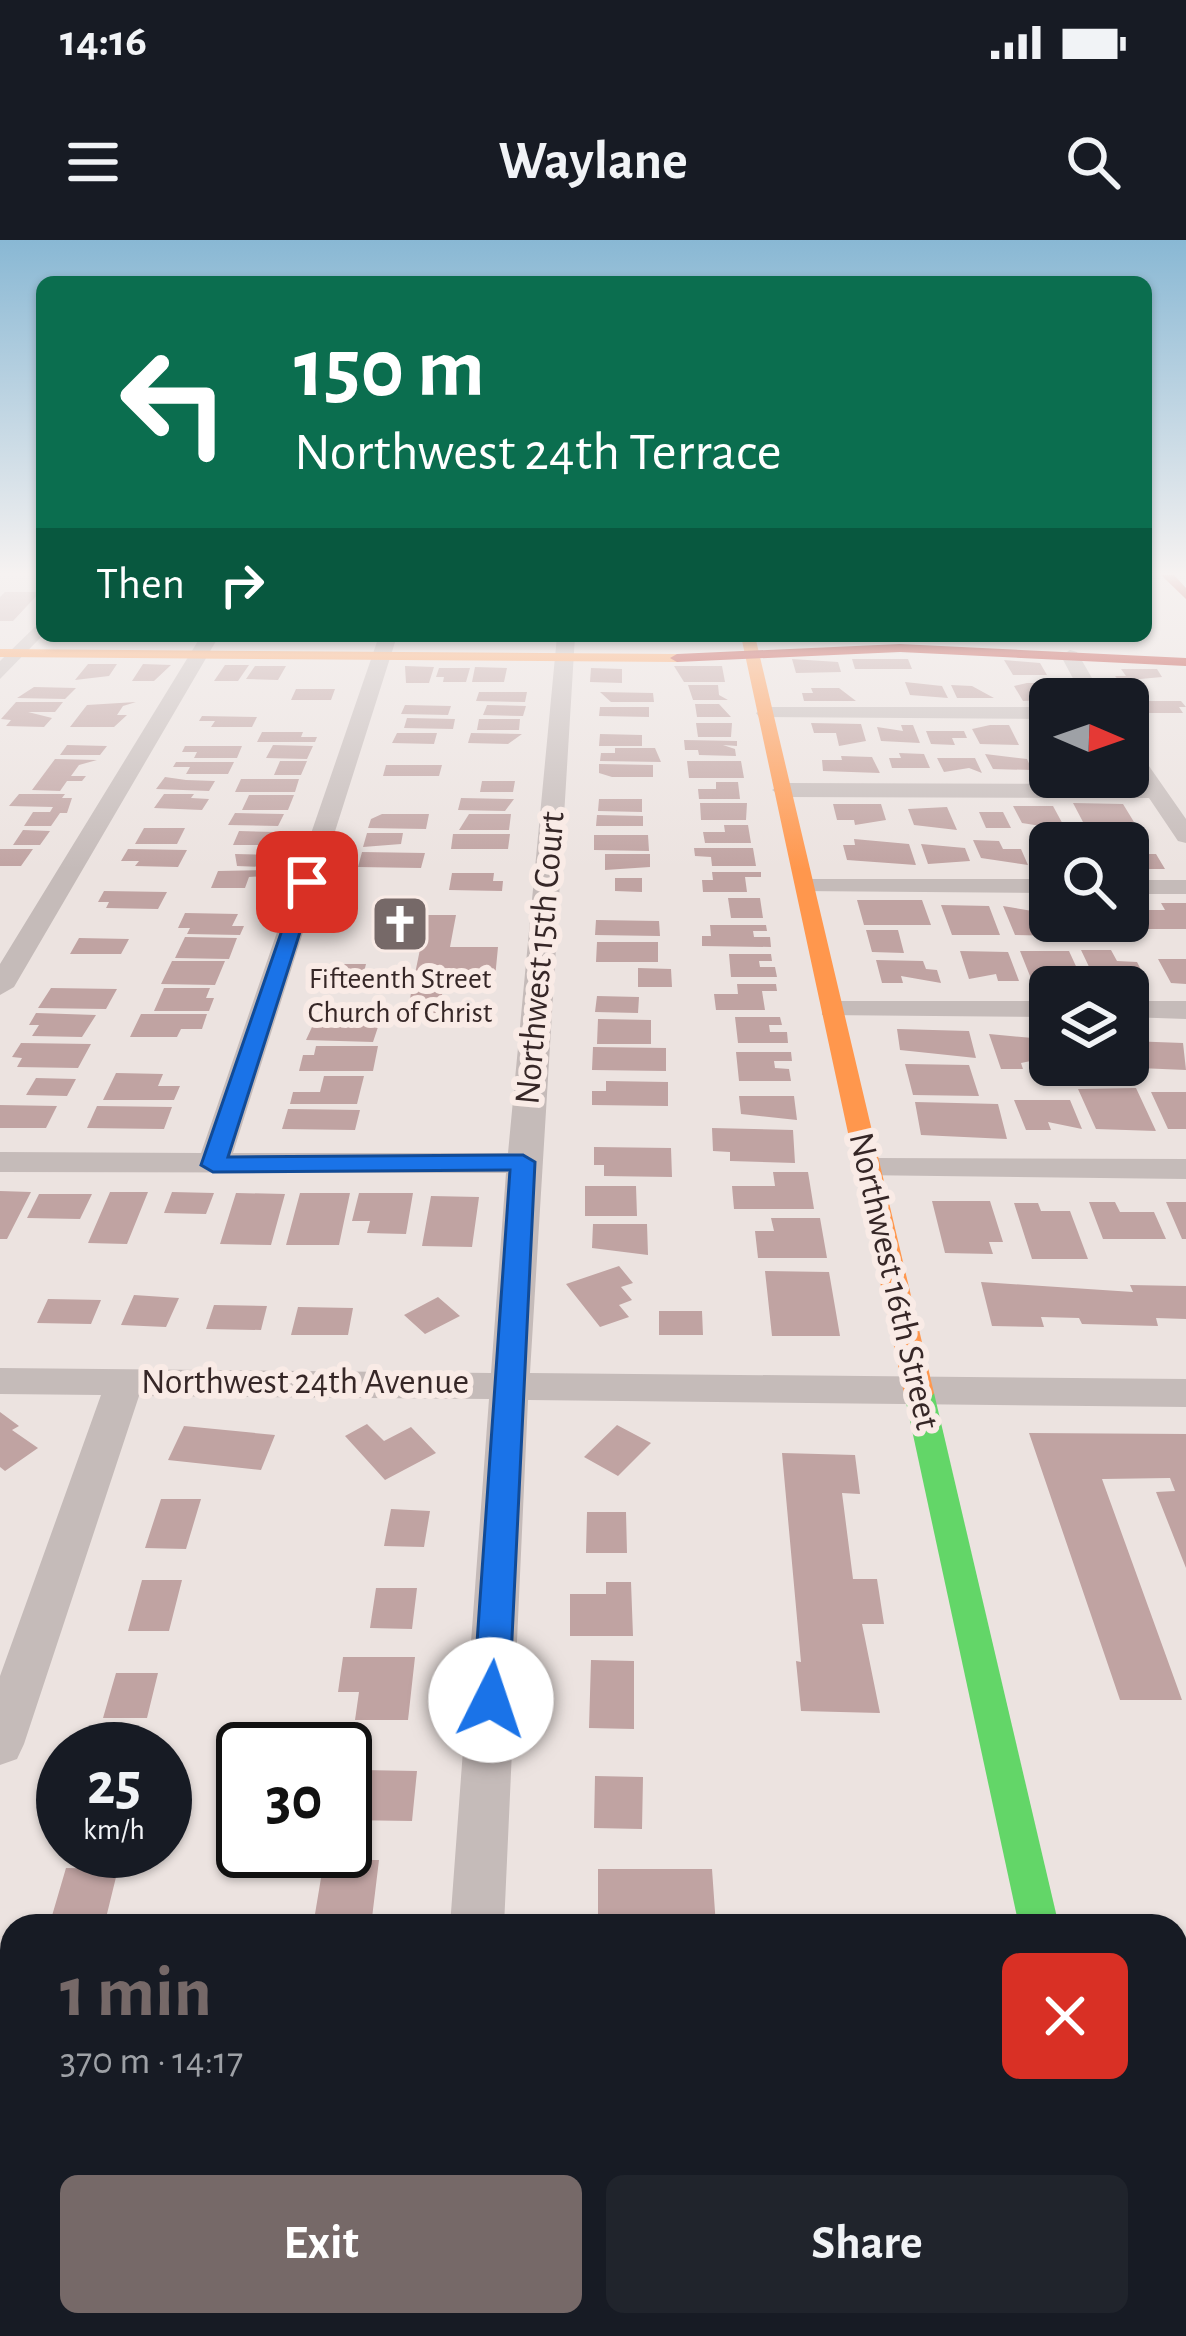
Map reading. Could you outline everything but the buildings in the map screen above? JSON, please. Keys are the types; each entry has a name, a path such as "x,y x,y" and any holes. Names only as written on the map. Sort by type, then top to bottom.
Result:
{"street":[{"path":"0,987 188,673"},
{"path":"213,1165 375,673"},
{"name":"Northwest 15th Court","path":"478,1914 523,1162 563,673"},
{"name":"Northwest 16th Street","path":"757,673 1036,1914"},
{"path":"766,713 1029,713"},
{"path":"1149,782 1186,836"},
{"path":"783,790 1155,791"},
{"path":"807,886 1029,886"},
{"path":"1149,887 1186,887"},
{"path":"832,1009 1029,1009"},
{"path":"1149,1010 1186,1010"},
{"path":"0,1162 523,1162"},
{"path":"869,1168 1186,1169"},
{"name":"Northwest 24th Avenue","path":"0,1381 1186,1393"},
{"path":"0,1744 125,1381"}],"traffic: fast":[{"path":"919,1393 1036,1914"}],"traffic: slow":[{"path":"756,673 919,1393"}],"place":[{"name":"Fifteenth Street Church of Christ","path":"400,924"}],"route":[{"path":"307,882 213,1165 523,1162 491,1700"}]}
